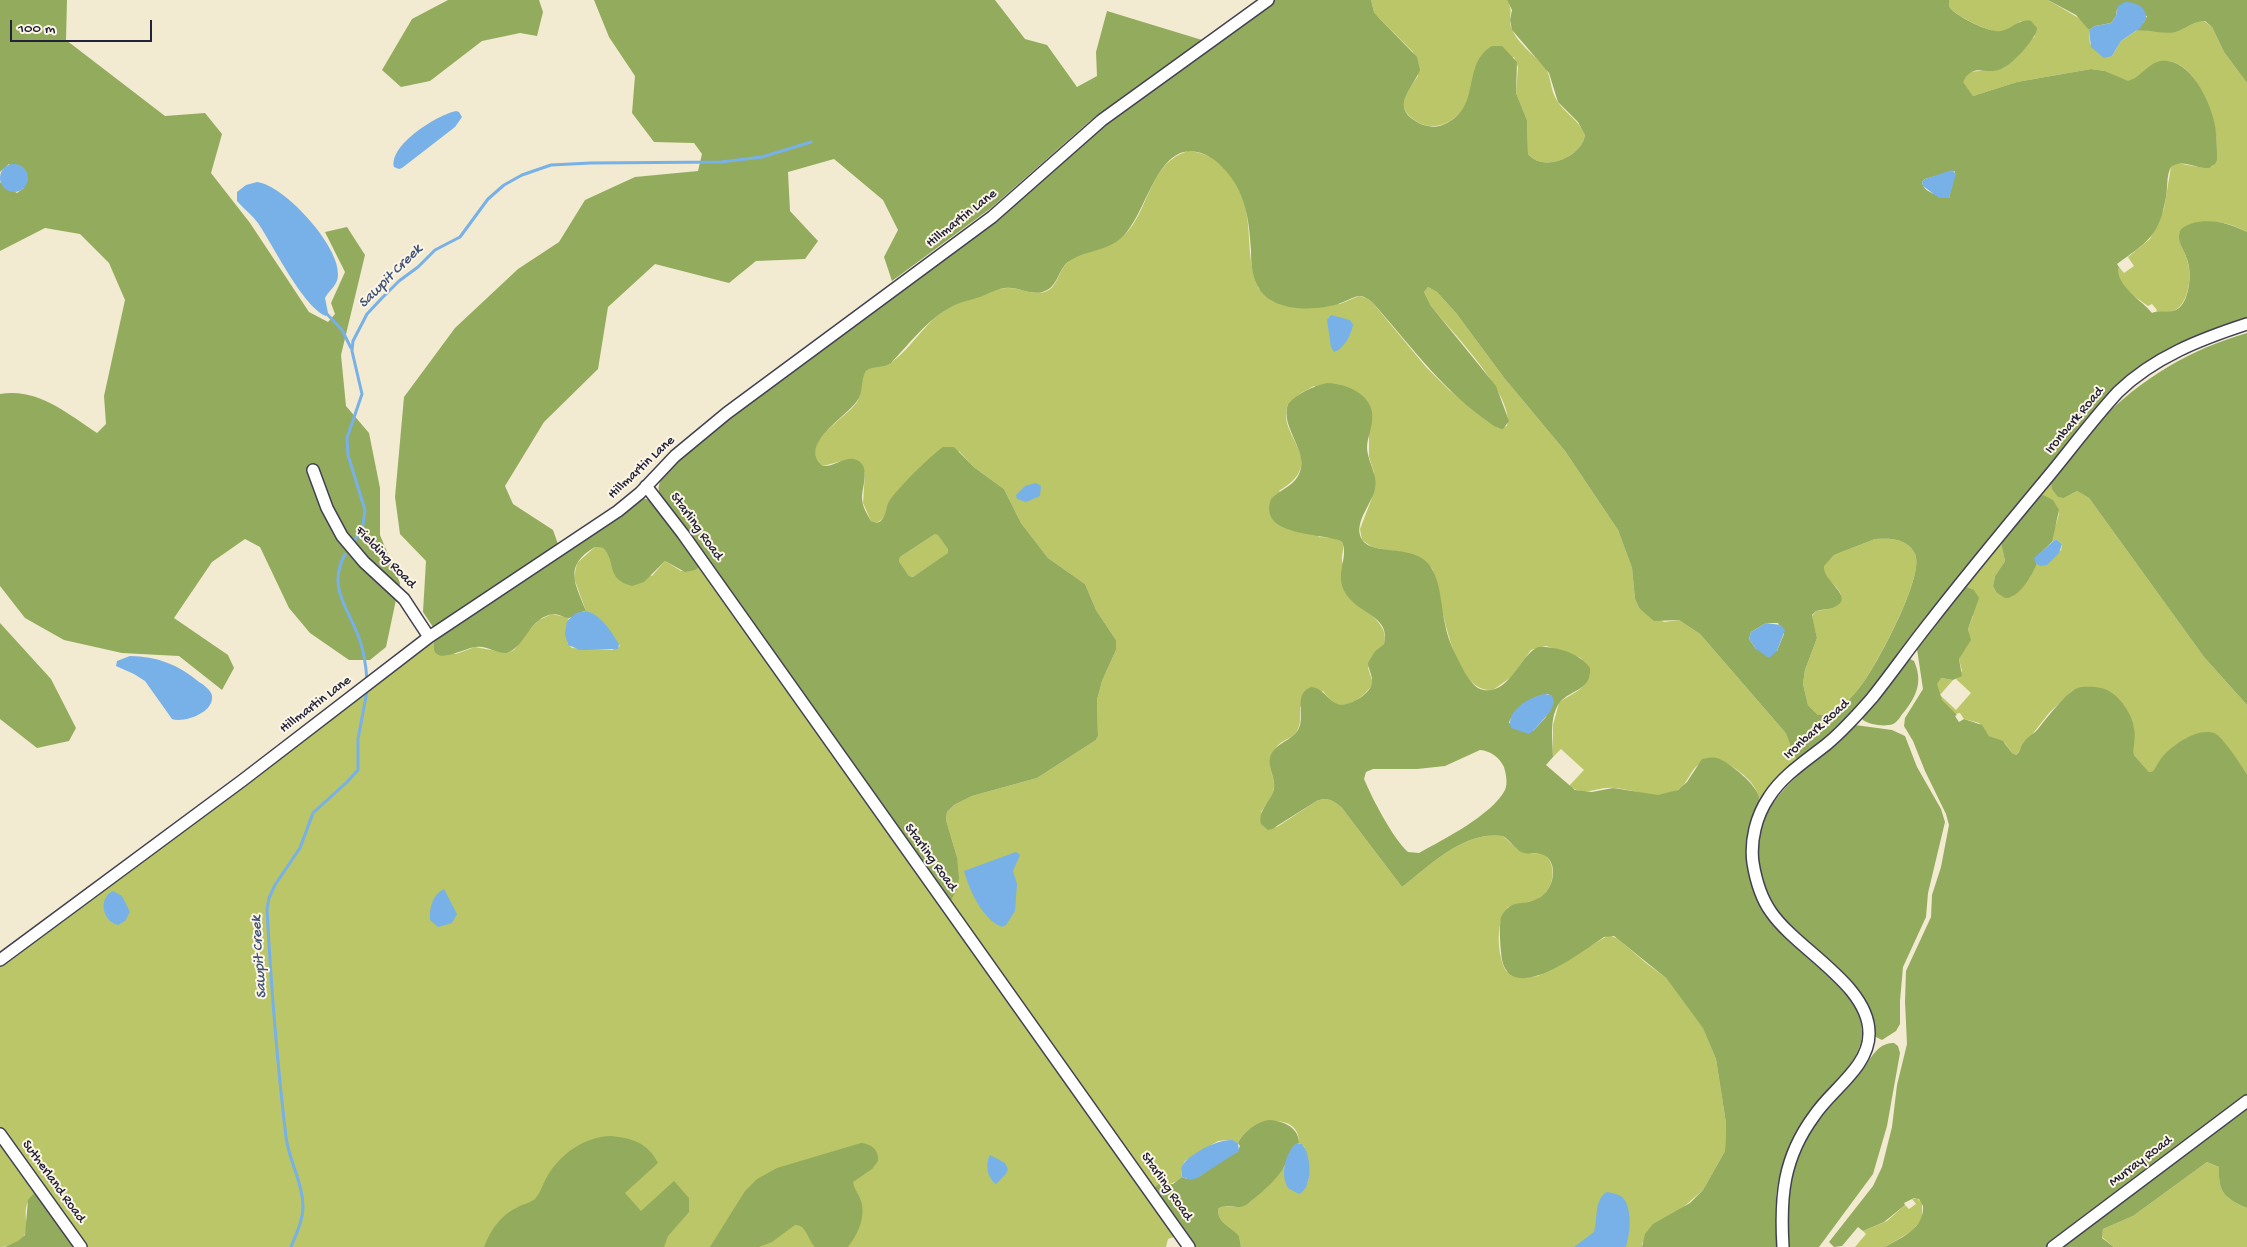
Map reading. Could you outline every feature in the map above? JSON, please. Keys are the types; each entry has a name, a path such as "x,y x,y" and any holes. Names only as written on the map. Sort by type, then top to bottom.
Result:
{"street":[{"name":"Hillmartin Lane","path":"0,960 374,680 429,636 600,523 646,486 675,456 727,413 992,217 1102,120 1268,0"},
{"name":"Ironbark Road","path":"1782,1247 1782,1192 1792,1157 1812,1118 1863,1057 1869,1042 1869,1031 1866,1015 1858,999 1784,927 1764,900 1752,859 1754,834 1761,810 1776,787 1835,737 1864,707 1947,600 2118,392 2140,372 2163,358 2247,324"},
{"name":"Fielding Road","path":"313,470 327,508 342,536 364,562 404,599 429,636"},
{"name":"Starling Road","path":"646,486 683,534 1190,1247"},
{"name":"Murray Road","path":"2053,1247 2247,1101"},
{"name":"Sutherland Road","path":"0,1134 81,1247"}],"green space":[{"path":"0,0 67,0 66,40 165,116 205,113 222,134 211,173 250,223 309,312 328,322 335,314 331,303 345,272 325,232 347,227 365,255 341,355 346,406 369,433 380,488 380,535 400,583 399,589 377,571 325,510 397,595 386,647 370,660 349,660 310,633 289,608 260,547 245,539 212,562 174,618 228,655 234,668 222,690 179,656 122,653 64,640 25,618 0,586 0,394 14,393 40,398 63,410 97,433 106,424 104,396 125,300 109,263 80,234 45,228 0,251 0,182 17,193 24,188 9,164 0,172"},
{"path":"448,0 539,0 543,12 537,36 520,33 482,41 430,81 401,87 382,70 412,19"},
{"path":"594,0 995,0 1025,39 1047,45 1077,87 1097,76 1096,52 1107,11 1202,40 1090,121 991,208 892,281 884,257 898,230 883,200 834,159 788,172 790,211 818,241 805,259 756,261 729,283 655,264 608,307 598,369 544,422 505,486 513,504 553,530 558,544 433,627 423,612 426,561 400,534 395,497 404,397 455,328 518,269 559,242 585,200 635,177 698,171 702,154 694,143 654,142 632,113 635,76 609,37"},
{"path":"1273,0 1371,0 1374,12 1417,57 1420,70 1404,100 1406,112 1411,118 1424,125 1436,127 1447,123 1458,115 1464,106 1473,74 1483,54 1492,46 1502,46 1517,62 1516,93 1527,120 1528,154 1535,160 1552,162 1570,156 1582,143 1585,135 1578,122 1558,102 1549,73 1512,30 1510,20 1512,10 1507,0 1949,0 1949,6 1957,14 1989,30 2001,31 2027,20 2031,21 2037,28 2028,45 2005,67 1995,71 1980,70 1971,72 1967,76 1963,82 1973,96 2017,82 2091,69 2105,71 2128,81 2156,62 2161,61 2171,62 2189,72 2208,102 2216,130 2217,160 2209,168 2184,164 2175,164 2171,167 2168,174 2167,193 2160,221 2144,244 2117,264 2119,274 2130,292 2152,313 2176,310 2183,304 2186,298 2190,278 2189,264 2179,241 2181,229 2196,222 2205,221 2232,225 2247,232 2247,318 2166,350 2136,368 2123,379 1859,705 1821,743 1797,759 1784,731 1700,634 1679,620 1654,621 1639,608 1635,599 1632,568 1618,530 1565,451 1505,379 1456,313 1437,292 1428,287 1424,292 1431,306 1496,386 1509,421 1503,429 1483,418 1452,392 1372,302 1366,298 1354,297 1341,303 1318,308 1296,308 1285,306 1267,297 1260,290 1254,276 1245,207 1238,188 1225,170 1212,159 1197,152 1182,153 1170,160 1160,172 1135,220 1126,233 1116,242 1104,248 1073,258 1065,265 1049,289 1040,293 1010,288 995,290 954,305 934,318 891,363 866,371 861,394 857,401 819,440 816,449 817,458 823,466 850,459 860,462 865,476 863,504 871,521 877,523 883,519 890,500 915,472 943,447 954,447 975,468 1004,489 1021,523 1048,558 1085,584 1096,610 1116,640 1116,650 1102,681 1097,700 1098,736 1096,740 1037,778 972,796 954,805 947,812 946,820 957,857 959,878 957,889 949,904 660,495 659,488 666,472 689,449 1098,128","holes":["1954,171 1955,172 1949,198 1929,192 1923,186 1922,182 1925,179","935,534 938,535 948,549 948,553 913,577 909,576 899,561 900,557","1875,539 1892,539 1903,542 1912,549 1915,554 1916,565 1913,580 1899,617 1890,637 1865,680 1857,691 1839,708 1825,715 1818,715 1808,705 1803,684 1805,670 1817,638 1812,615 1816,611 1832,608 1839,604 1842,599 1825,572 1824,566 1834,555","1766,623 1778,623 1784,634 1777,651 1756,649 1749,639 1751,632"]},
{"path":"1371,0 1507,0 1510,8 1510,23 1513,33 1545,67 1553,93 1558,102 1579,124 1585,135 1582,143 1570,156 1552,162 1535,160 1528,154 1527,120 1516,93 1518,67 1514,57 1473,77 1467,103 1460,113 1448,122 1441,125 1427,126 1413,119 1404,108 1404,99 1418,76 1413,52 1374,12"},
{"path":"1949,0 2048,0 2082,20 2089,30 2090,44 2112,56 2121,41 2136,31 2146,29 2167,32 2180,30 2199,21 2204,21 2212,27 2224,52 2247,83 2247,232 2230,225 2214,222 2181,229 2179,238 2188,263 2189,281 2185,299 2174,311 2166,313 2156,311 2152,304 2148,306 2127,290 2118,273 2119,267 2124,273 2134,266 2128,257 2150,239 2164,209 2171,167 2177,163 2204,168 2213,166 2217,147 2214,122 2196,81 2187,70 2176,63 2165,61 2155,64 2128,82 2105,71 2091,69 2017,82 1973,96 1962,82 1970,72 2004,68 2035,36 2021,21 2000,32 1980,26 1957,14 1949,6"},
{"path":"2048,0 2247,0 2247,83 2224,52 2212,27 2205,21 2197,22 2171,33 2136,31 2147,16 2117,9 2116,16 2111,23 2095,26 2089,30 2076,15"},
{"path":"1188,151 1204,154 1213,159 1225,169 1236,184 1247,213 1251,258 1259,289 1340,304 1359,296 1366,298 1372,302 1426,367 1449,390 1498,428 1507,426 1507,413 1492,381 1431,306 1424,292 1428,287 1437,292 1456,313 1505,379 1565,451 1618,530 1632,568 1635,599 1639,608 1664,622 1679,620 1700,634 1784,731 1791,742 1793,755 1799,759 1770,786 1758,802 1758,795 1750,782 1737,770 1716,758 1700,764 1693,770 1679,789 1664,795 1614,788 1581,791 1569,786 1584,770 1561,749 1553,757 1553,725 1559,703 1581,688 1588,680 1590,674 1581,658 1546,646 1531,650 1511,677 1493,690 1479,687 1467,677 1450,641 1432,568 1372,547 1362,540 1360,529 1372,498 1374,472 1369,457 1369,436 1314,386 1301,393 1288,404 1286,416 1288,427 1298,448 1301,469 1294,480 1279,491 1319,537 1334,538 1342,542 1343,565 1368,611 1383,629 1385,638 1384,644 1375,651 1368,668 1373,683 1363,695 1342,706 1335,704 1323,691 1300,707 1298,728 1291,737 1276,747 1272,754 1270,766 1274,788 1270,799 1261,812 1277,827 1315,802 1323,799 1332,801 1342,808 1402,887 1437,859 1461,844 1488,836 1503,836 1517,849 1531,854 1544,854 1553,870 1551,883 1544,895 1532,902 1508,907 1504,913 1499,929 1499,947 1506,971 1522,978 1538,976 1609,935 1618,939 1666,978 1703,1027 1716,1059 1726,1123 1725,1151 1703,1190 1642,1243 1642,1247 1241,1247 1239,1236 1222,1221 1218,1214 1218,1209 1223,1206 1236,1207 1250,1202 1285,1166 1284,1175 1308,1183 1309,1165 1304,1146 1299,1143 1297,1133 1291,1126 1283,1122 1262,1123 1244,1134 1238,1143 1228,1140 1218,1141 1185,1161 1181,1168 1182,1177 1179,1180 1153,1188 949,904 957,857 946,820 947,812 954,805 972,796 1037,778 1096,740 1098,736 1097,700 1102,681 1116,650 1116,640 1096,610 1085,584 1048,558 1021,523 1004,489 975,468 959,451 889,502 885,517 877,523 871,521 863,503 865,473 859,462 849,459 823,466 816,458 816,449 819,440 857,402 863,377 867,370 892,362 929,323 946,309 956,304 994,290 1012,288 1042,293 1051,289 1067,263 1082,254 1114,242 1129,230 1136,220 1152,185 1166,164 1176,156"},
{"path":"2247,333 2247,705 2204,657 2089,498 2077,491 2064,498 2058,497 2052,489 2051,481 2093,428 2149,379 2186,357"},
{"path":"1327,383 1344,386 1359,393 1370,405 1372,413 1367,448 1376,484 1360,523 1360,535 1364,542 1372,547 1415,555 1425,560 1432,569 1439,589 1448,637 1465,673 1473,684 1484,690 1493,690 1501,686 1508,681 1525,658 1538,647 1567,651 1580,658 1590,668 1590,676 1587,682 1562,700 1555,711 1552,731 1553,757 1546,765 1575,790 1592,792 1613,788 1658,795 1678,790 1687,782 1702,759 1715,758 1722,760 1743,775 1758,794 1759,802 1751,820 1746,847 1747,865 1751,883 1757,897 1768,916 1781,932 1834,980 1845,993 1854,1005 1860,1019 1862,1033 1855,1056 1806,1117 1786,1157 1777,1190 1777,1247 1642,1247 1645,1234 1653,1224 1690,1203 1703,1190 1725,1151 1726,1123 1716,1059 1703,1028 1666,978 1614,936 1604,937 1562,964 1545,973 1529,978 1516,977 1506,969 1501,952 1501,917 1509,907 1537,899 1547,891 1552,880 1553,867 1547,857 1542,854 1521,852 1503,836 1488,836 1461,844 1449,851 1402,887 1342,808 1332,801 1323,799 1315,802 1272,829 1268,830 1261,824 1261,814 1274,789 1270,765 1271,756 1276,748 1296,733 1301,720 1301,698 1303,694 1311,687 1316,688 1341,705 1360,698 1371,686 1372,680 1368,663 1375,651 1384,644 1385,635 1379,622 1349,598 1341,583 1344,555 1342,542 1284,528 1274,521 1269,512 1271,499 1295,480 1301,467 1299,449 1286,413 1288,404 1301,393","holes":["1549,694 1546,717 1533,731 1509,723 1511,718 1525,703 1531,699","1480,750 1494,755 1504,767 1506,784 1505,790 1499,799 1479,817 1454,834 1419,853 1408,852 1389,828 1364,779 1366,772 1373,769 1417,769 1445,766"]},
{"path":"2051,481 2064,498 2077,491 2089,498 2204,657 2247,705 2247,774 2217,735 2186,739 2173,748 2153,771 2149,772 2134,755 2134,727 2122,705 2104,689 2091,687 2072,691 2049,713 2016,755 2012,753 2005,743 1989,736 1979,723 1964,719 1960,713 1955,714 1941,699 1937,691 1937,681 1941,678 1953,680 1940,695 1956,710 1971,693 1956,679 1962,671 1959,659 1969,639 1968,629 1973,616 1961,591 2001,543 2005,561 1995,576 1993,586 1996,592 2012,597 2037,564 2039,566 2061,550 2062,544 2056,539 2052,542 2059,510 2037,498"},
{"path":"2043,495 2053,500 2059,510 2052,542 2035,558 2037,564 2020,591 2015,595 2005,598 1996,592 1993,586 1995,576 2005,561 2001,543 2037,498"},
{"path":"642,498 650,500 701,566 695,570 685,572 665,561 644,582 632,586 618,579 607,553 603,548 595,547 585,554 575,568 574,576 578,592 586,611 569,618 554,614 546,616 539,620 519,644 507,653 480,647 441,656 436,653 434,648 435,638"},
{"path":"935,534 938,534 949,549 948,554 913,577 909,576 899,561 900,557"},
{"path":"1875,539 1898,540 1912,549 1915,554 1916,565 1913,580 1899,617 1865,680 1857,691 1839,708 1825,715 1818,715 1808,705 1803,684 1805,670 1817,638 1812,616 1816,611 1829,609 1841,601 1839,591 1826,576 1823,566 1834,555"},
{"path":"595,547 603,548 608,554 652,576 665,561 681,571 701,566 1177,1236 1168,1239 1166,1247 85,1247 0,1130 0,964 435,638 434,646 456,654 475,647 507,653 514,650 527,632 539,620 552,614 569,618 567,621 567,643 572,648 612,650 620,646 600,619 586,611 574,578 577,563"},
{"path":"1966,587 1974,590 1979,598 1968,629 1971,640 1959,659 1962,676 1953,680 1941,678 1937,684 1942,700 1957,715 1955,716 1959,722 1964,719 1982,725 1989,736 2003,741 2012,753 2016,755 2025,740 2036,731 2073,690 2081,687 2101,688 2113,693 2127,710 2135,731 2134,755 2149,772 2153,771 2164,755 2181,741 2195,734 2210,732 2216,734 2224,741 2247,774 2247,1096 2047,1247 1885,1247 1905,1236 1920,1221 1923,1206 1919,1199 1914,1198 1904,1203 1905,1205 1884,1222 1863,1231 1858,1227 1842,1246 1834,1247 1829,1242 1873,1186 1882,1167 1892,1127 1897,1085 1907,1044 1906,971 1931,917 1932,895 1941,867 1949,825 1946,814 1913,741 1904,726 1905,718 1923,689 1917,649"},
{"path":"0,623 51,679 76,728 69,741 37,748 0,719"},
{"path":"1910,659 1914,661 1917,668 1918,682 1909,706 1893,724 1873,724 1863,720 1861,717"},
{"path":"1855,725 1892,730 1905,736 1917,767 1941,809 1945,822 1928,893 1926,917 1903,967 1900,1024 1896,1031 1882,1040 1876,1037 1873,1022 1774,907 1763,883 1758,861 1758,842 1763,824 1771,807 1783,790"},
{"path":"1894,1043 1898,1046 1900,1053 1887,1126 1873,1174 1819,1247 1788,1247 1788,1213 1792,1180 1795,1165 1808,1134 1817,1119 1859,1074 1878,1049"},
{"path":"2247,1106 2247,1208 2233,1201 2224,1193 2220,1183 2219,1167 2207,1162 2133,1216 2103,1229 2102,1238 2114,1247 2059,1247"},
{"path":"1270,1120 1280,1122 1294,1129 1299,1143 1292,1149 1278,1175 1250,1202 1241,1207 1226,1206 1218,1209 1218,1214 1222,1221 1239,1236 1241,1247 1194,1247 1153,1189 1160,1183 1173,1184 1182,1177 1187,1179 1200,1176 1214,1165 1237,1152 1240,1146 1238,1143 1240,1139 1251,1128 1261,1122"},
{"path":"611,1136 626,1138 639,1143 654,1156 658,1163 625,1193 641,1211 674,1181 689,1198 689,1212 668,1236 664,1247 484,1247 493,1229 506,1214 535,1199 548,1175 567,1153 592,1139"},
{"path":"0,1141 36,1191 27,1204 26,1231 24,1236 15,1243 0,1247"},
{"path":"861,1143 874,1148 878,1161 872,1169 853,1182 861,1201 862,1219 855,1237 848,1247 815,1247 802,1227 795,1225 772,1242 759,1247 710,1247 745,1191 757,1179 777,1168"},
{"path":"2207,1162 2219,1167 2220,1183 2224,1193 2233,1201 2247,1208 2247,1247 2114,1247 2102,1237 2103,1229 2133,1216"},
{"path":"36,1191 77,1247 5,1247 18,1241 25,1235 28,1200"},
{"path":"1917,1198 1922,1203 1922,1219 1912,1231 1885,1247 1855,1247 1866,1234 1863,1231 1887,1221 1905,1205 1909,1209 1916,1204 1912,1199"}],"water":[{"path":"2125,2 2133,3 2143,8 2146,19 2140,28 2121,41 2112,56 2104,58 2091,47 2089,30 2095,26 2111,23 2116,16 2118,6"},
{"path":"456,111 462,117 455,127 402,168 394,167 394,158 406,141 438,118"},
{"path":"14,164 24,168 28,178 24,188 14,192 4,188 0,178 4,168"},
{"path":"1952,170 1956,174 1949,198 1939,198 1923,186 1922,182 1925,179"},
{"path":"257,182 268,186 295,205 320,234 330,249 336,263 338,278 325,298 328,313 326,316 308,301 258,223 237,201 237,192 246,185"},
{"path":"1331,315 1350,320 1353,325 1346,341 1341,348 1334,352 1331,347 1327,320"},
{"path":"1036,483 1041,486 1040,496 1026,502 1017,499 1016,495 1025,486"},
{"path":"2056,539 2062,544 2059,553 2047,565 2039,566 2034,558"},
{"path":"586,611 597,616 606,624 619,644 618,649 580,650 568,645 565,634 567,621 576,613"},
{"path":"1766,623 1781,625 1785,630 1777,651 1769,658 1756,649 1749,639 1751,632"},
{"path":"130,656 158,660 184,671 205,686 210,692 212,696 208,707 203,712 190,718 172,719 145,681 116,666 117,661"},
{"path":"1544,694 1552,695 1554,703 1550,712 1533,731 1529,734 1511,728 1510,722 1515,711 1532,698"},
{"path":"1016,852 1020,855 1013,871 1017,884 1015,911 1006,925 1002,927 988,917 977,903 964,871"},
{"path":"444,889 457,914 452,923 438,927 430,920 430,911 434,898"},
{"path":"113,891 122,896 130,912 125,921 118,925 108,919 104,909 105,899"},
{"path":"1232,1140 1238,1143 1239,1151 1197,1178 1190,1180 1182,1177 1181,1168 1189,1158 1211,1145"},
{"path":"1296,1143 1302,1144 1305,1149 1310,1170 1307,1185 1299,1194 1288,1188 1284,1177 1287,1158"},
{"path":"990,1155 1005,1163 1008,1169 1006,1174 996,1184 988,1171"},
{"path":"1607,1192 1622,1197 1628,1207 1629,1236 1626,1247 1574,1247 1594,1232 1598,1204"}],"waterway":[{"name":"Sawpit Creek","path":"355,540 363,525 365,510 348,455 347,438 362,394 352,351 353,341 367,314 382,298 435,250 460,237 488,199 504,185 522,175 551,165 721,162 762,157 811,142"},
{"path":"326,313 342,330 351,348"},
{"name":"Sawpit Creek","path":"345,554 340,566 339,587 341,597 361,643 367,680"},
{"name":"Sawpit Creek","path":"291,1247 299,1227 303,1207 286,1137 270,966 267,909 269,898 275,885 300,848 313,813 358,770 358,739 367,691"}]}
